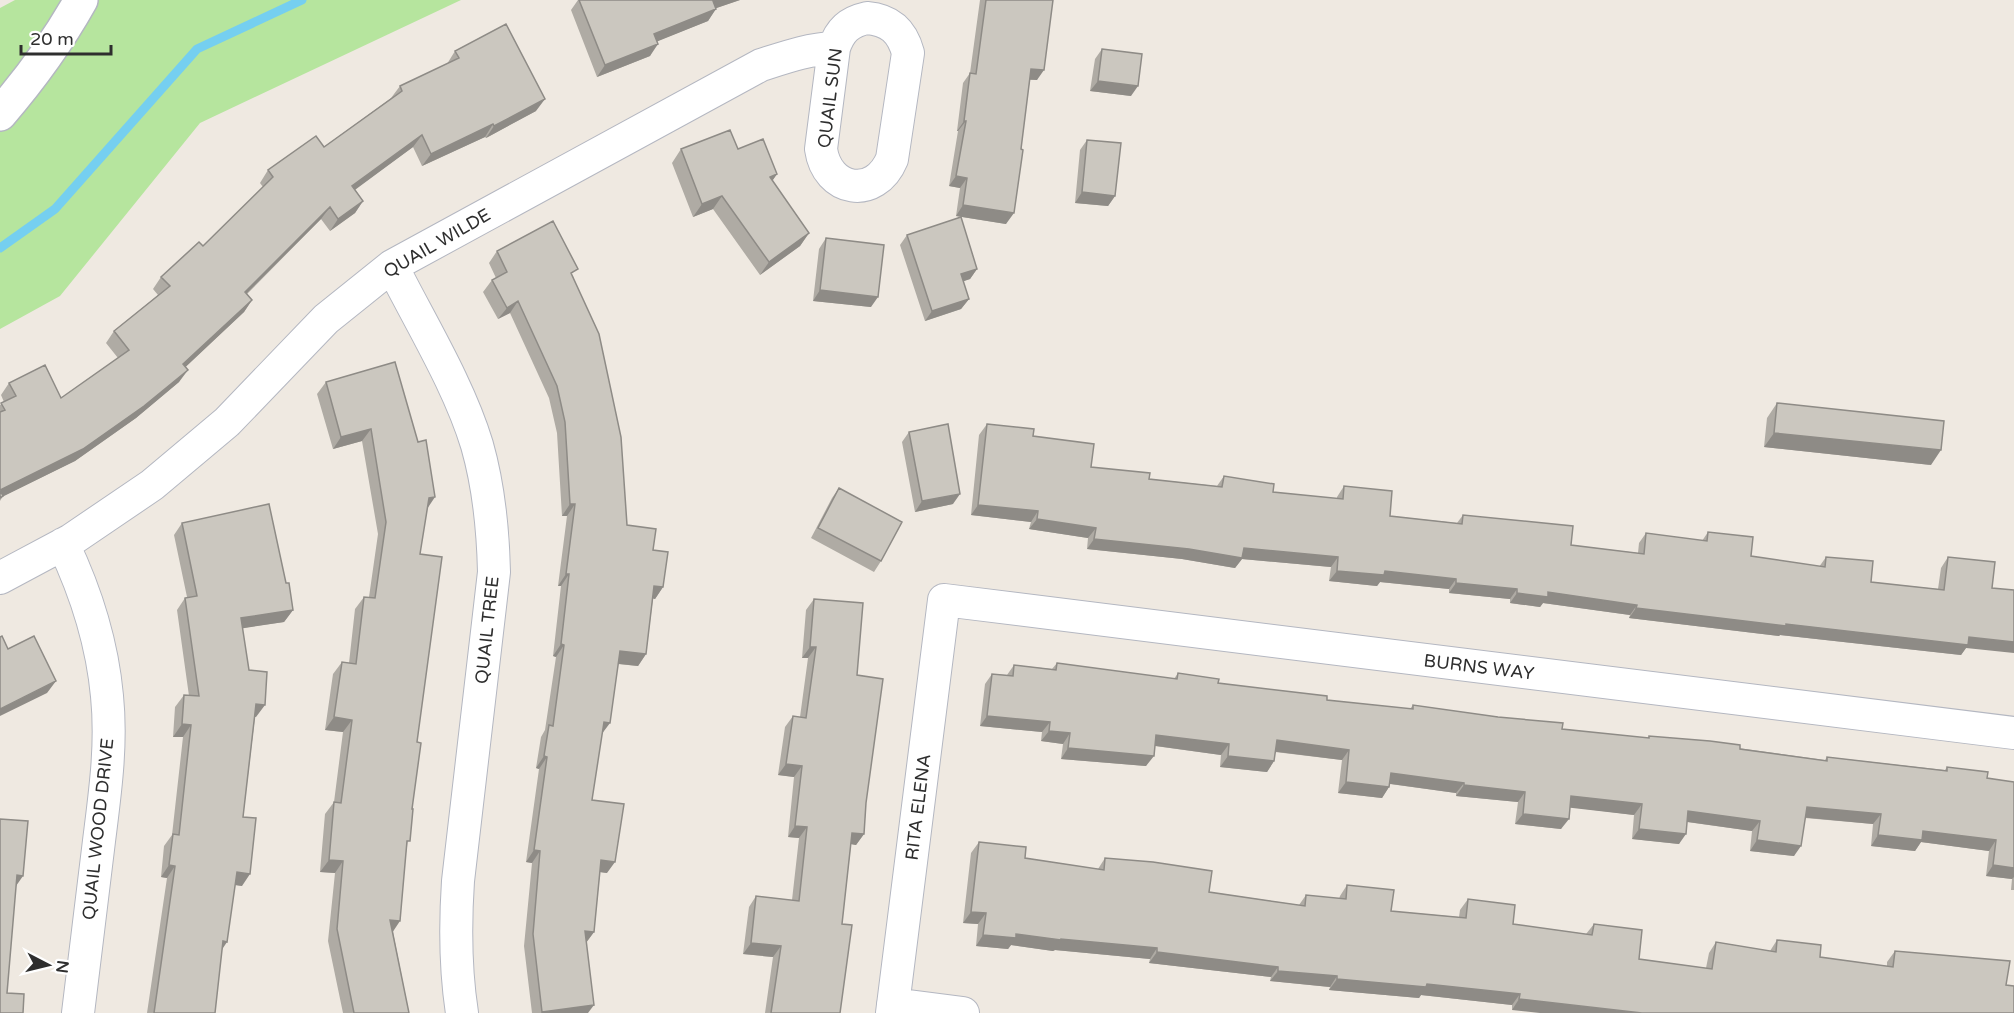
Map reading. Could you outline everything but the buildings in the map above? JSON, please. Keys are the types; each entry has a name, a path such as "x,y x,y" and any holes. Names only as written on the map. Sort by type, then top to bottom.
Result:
{"street":[{"path":"0,114 30,79 63,32 81,0"},
{"name":"QUAIL SUN","path":"867,18 890,23 899,31 908,53 892,159 888,170 870,184 847,185 836,180 828,172 823,161 821,150 834,48 838,37 846,27 867,18"},
{"name":"QUAIL WILDE","path":"0,578 63,544 161,478 227,422 326,319 392,266 762,65 816,49 834,48"},
{"name":"QUAIL TREE","path":"392,266 462,403 484,476 493,529 494,572 456,916 456,975 462,1013"},
{"name":"QUAIL WOOD DRIVE","path":"63,544 91,612 101,654 107,697 109,740 106,784 78,1013"},
{"name":"BURNS WAY","path":"945,600 2014,733"},
{"name":"RITA ELENA","path":"893,1009 945,600"},
{"path":"893,1009 963,1013"}],"green space":[{"path":"15,0 461,0 200,123 60,296 0,329 0,8"}],"waterway":[{"path":"0,248 55,209 197,49 302,0"}]}
